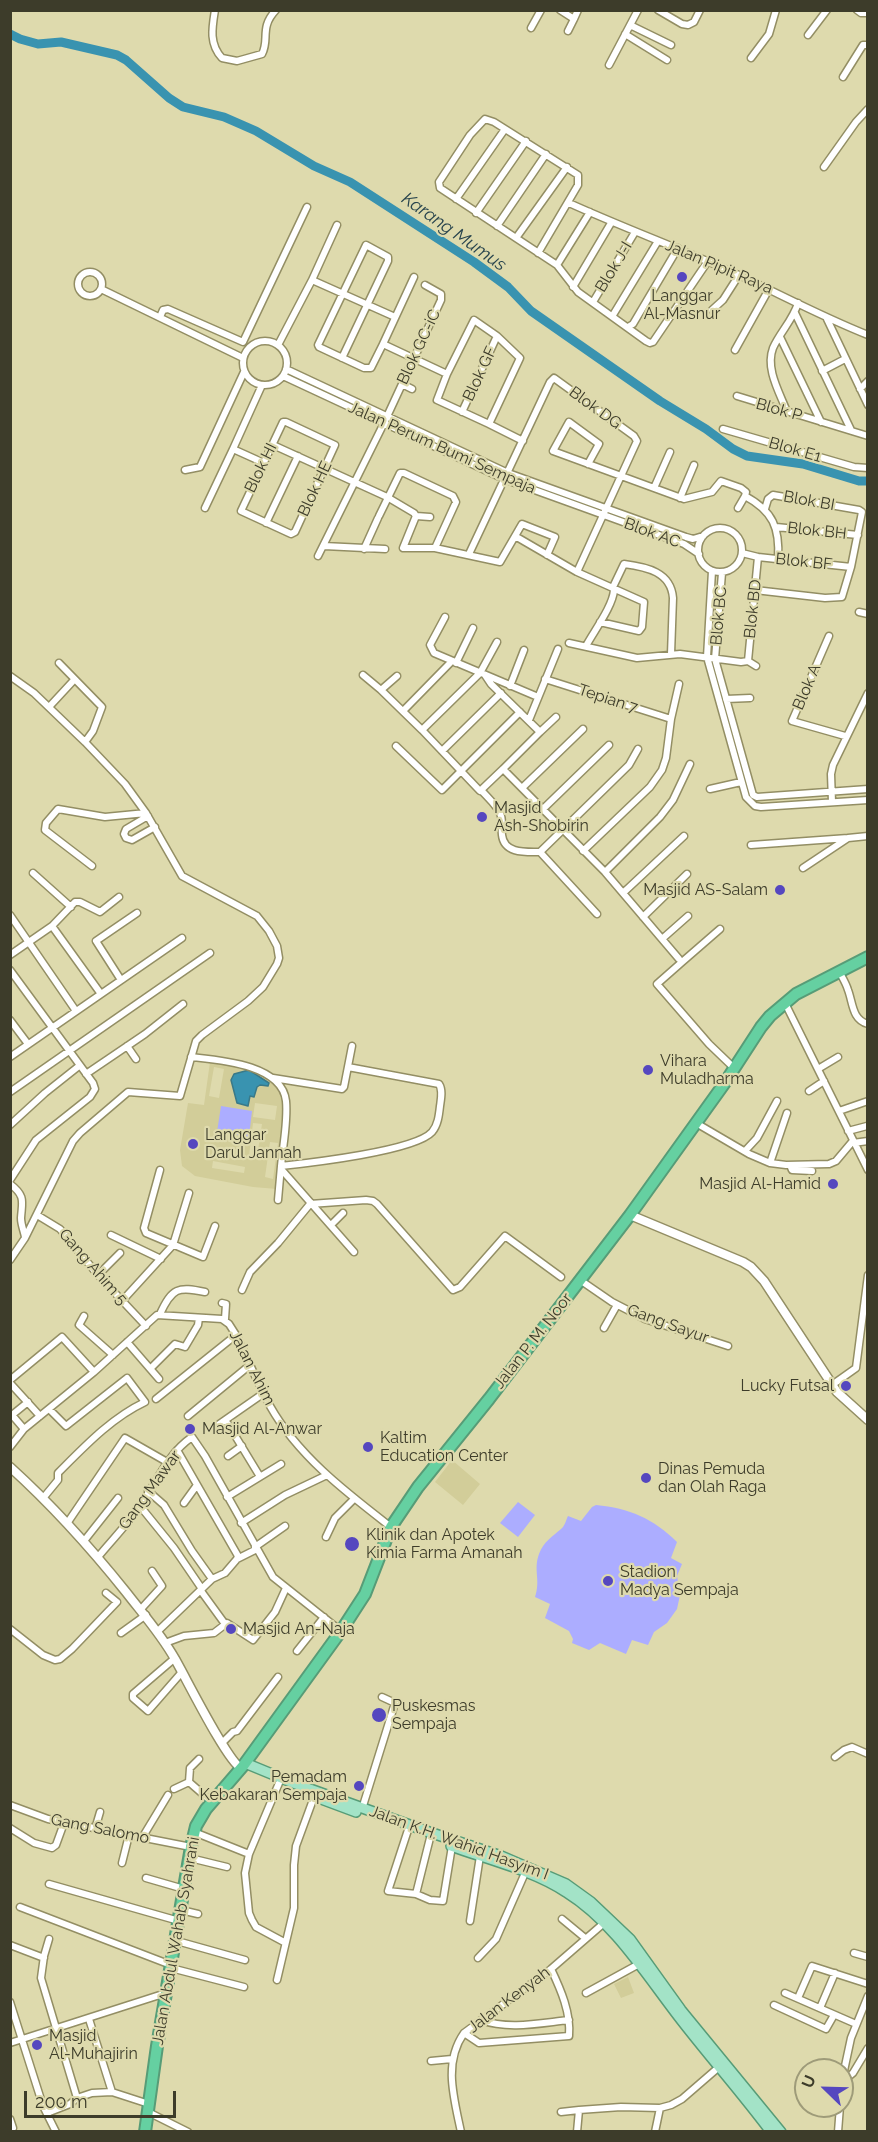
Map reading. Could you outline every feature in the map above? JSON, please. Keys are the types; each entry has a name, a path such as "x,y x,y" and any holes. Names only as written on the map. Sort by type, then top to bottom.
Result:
{"highway":[{"name":"Jalan P. M. Noor","path":"243,1765 341,1631 373,1577 391,1527 418,1487 483,1407 630,1215 761,1027 796,994 867,957"},
{"name":"Jalan Abdul Wahab Syahrani","path":"145,2132 194,1832 212,1802 243,1765"}],"main road":[{"name":"Jalan K.H. Wahid Hasyim I","path":"243,1765 279,1784 314,1797 361,1810 452,1846 566,1884 591,1902 627,1942 776,2131"},
{"name":"Jalan K.H. Wahid Hasyim I","path":"243,1765 485,1856"},
{"name":"Jalan K.H. Wahid Hasyim I","path":"499,1860 567,1892 627,1942 639,1964 719,2067 776,2131"}],"street":[{"path":"215,10 212,35 215,50 222,58 233,61 262,54 265,50 265,29 276,10"},
{"path":"531,28 542,10"},
{"path":"560,10 571,18"},
{"path":"568,31 571,18 578,10"},
{"path":"609,65 638,10"},
{"path":"658,10 685,25 691,24 700,10"},
{"path":"751,58 770,34 776,10"},
{"path":"808,35 827,10"},
{"path":"857,10 867,13"},
{"path":"630,25 671,45"},
{"path":"625,34 667,60"},
{"path":"843,77 863,45 867,45"},
{"path":"824,167 867,109"},
{"path":"538,253 569,203 579,179 578,175 526,141 485,119 470,135 439,182 440,188 476,213 516,238 538,253 557,265 573,287 646,341 652,343 708,261"},
{"path":"456,199 505,129"},
{"path":"476,213 526,141"},
{"path":"497,226 546,154"},
{"path":"516,238 567,167"},
{"name":"Jalan Pipit Raya","path":"569,203 611,223 708,261 827,319 867,335"},
{"path":"160,317 166,308 243,342 307,207"},
{"path":"557,265 590,212"},
{"path":"573,287 611,223"},
{"path":"278,345 337,225"},
{"name":"Blok J-I","path":"593,302 635,232"},
{"path":"613,315 658,241"},
{"path":"342,358 388,258 371,246 364,246 318,345 342,358 369,369 414,277"},
{"path":"627,326 633,324 678,248"},
{"path":"712,310 723,300 739,275"},
{"path":"312,279 395,318"},
{"name":"Blok GC-iC","path":"318,556 384,423 442,296 425,285"},
{"path":"101,289 243,358"},
{"path":"735,351 769,289"},
{"path":"787,412 771,369 774,347 795,313 798,303"},
{"path":"795,313 851,430"},
{"path":"827,319 867,405"},
{"path":"469,554 523,441 437,400 472,321 476,321 497,336 520,358 489,424"},
{"name":"Blok GF","path":"462,412 497,336"},
{"path":"780,337 821,422"},
{"path":"267,341 278,345 285,354 285,372 274,384 262,385 248,379 244,372 243,358 247,350 260,342 267,341"},
{"path":"383,344 447,374"},
{"path":"822,371 845,359"},
{"path":"185,470 200,467 244,372"},
{"name":"Jalan Perum Bumi Sempaja","path":"285,372 387,416 506,476"},
{"name":"Jalan Perum Bumi Sempaja","path":"285,372 384,423 506,476 605,511"},
{"name":"Blok DG","path":"523,441 550,382 554,378 634,436 637,443 621,475"},
{"path":"860,387 867,381"},
{"path":"402,384 412,389"},
{"path":"205,508 262,385"},
{"path":"860,387 867,396"},
{"name":"Blok P","path":"737,396 867,436"},
{"name":"Blok HI","path":"266,523 243,512 243,506 282,424 286,422 334,445"},
{"path":"588,464 599,445 569,422 553,452 680,498 688,499 712,492 721,481 746,492 738,508"},
{"name":"Blok E1","path":"723,429 854,467 867,468"},
{"name":"Blok HE","path":"266,523 288,533 295,532 340,435"},
{"path":"273,445 387,497 416,516 430,517"},
{"path":"233,449 264,463"},
{"path":"654,488 670,452"},
{"path":"266,523 298,456"},
{"path":"680,498 694,465"},
{"path":"364,549 400,473 453,496 456,500 435,548"},
{"path":"578,572 621,475"},
{"name":"Blok BI","path":"765,509 768,499 773,495 859,510 862,512 858,536"},
{"path":"745,496 765,509 776,527 779,544 778,559"},
{"path":"605,511 693,539 704,536"},
{"name":"Blok AC","path":"605,511 684,544 699,554"},
{"path":"416,516 403,548 435,548 502,562 522,524 555,537 548,555"},
{"name":"Blok BH","path":"776,527 858,536"},
{"path":"720,528 732,531 740,541 742,553 738,564 722,573 712,571 701,561 699,554 699,544 704,536 708,531 720,528"},
{"path":"515,536 578,572 644,602 642,627 639,632 600,622"},
{"path":"755,590 840,598 843,595 858,536"},
{"path":"324,546 385,549"},
{"name":"Blok BF","path":"742,553 758,557 851,567"},
{"name":"Blok BD","path":"748,661 758,557"},
{"path":"586,646 614,595 614,589 624,564 654,571 662,574 668,580 673,598 671,654"},
{"path":"712,571 707,657 746,797 755,806 867,800"},
{"name":"Blok BC","path":"722,573 715,658 753,795 757,797 832,791"},
{"path":"859,612 867,614"},
{"path":"445,617 430,645 439,656 538,698"},
{"path":"403,711 454,662 473,628"},
{"name":"Blok A","path":"829,636 792,721 846,736"},
{"path":"423,730 482,674 497,642"},
{"path":"569,643 641,658 671,654 748,661 756,666"},
{"path":"529,720 558,649"},
{"path":"510,686 524,650"},
{"path":"59,663 102,707 93,731 85,742"},
{"path":"482,674 540,732"},
{"path":"363,675 423,730 481,790 501,816 502,838 507,846 515,851 540,852 597,914"},
{"path":"10,676 26,686 49,707 125,784 147,814 182,876 257,916 269,931 279,951 277,964 263,987 199,1038 191,1056 180,1096 128,1092 80,1133 71,1145 25,1238 10,1260"},
{"path":"381,690 397,676"},
{"name":"Tepian 7","path":"545,679 671,719"},
{"path":"49,707 74,680"},
{"path":"583,851 658,777 666,758 671,719 679,684"},
{"path":"442,751 501,693"},
{"path":"832,802 833,765 867,693"},
{"path":"726,699 750,698"},
{"path":"396,746 440,790 444,789 520,712"},
{"path":"481,790 556,717"},
{"path":"522,788 583,729"},
{"path":"543,809 609,744"},
{"path":"540,852 629,765 638,749"},
{"path":"605,872 660,817 673,800 690,764"},
{"path":"503,769 605,872 682,963"},
{"path":"710,789 741,782"},
{"path":"832,791 867,789"},
{"path":"129,815 137,801"},
{"path":"92,866 47,833 46,823 58,809 105,817 147,814"},
{"path":"147,814 126,829 124,834 126,838 132,840 155,827"},
{"path":"623,893 684,836"},
{"path":"751,845 867,836"},
{"path":"803,868 849,838"},
{"path":"33,873 71,907"},
{"path":"643,917 687,874"},
{"path":"10,955 52,926 77,901 100,912 119,897"},
{"path":"121,980 96,941 136,913"},
{"path":"10,915 76,1011"},
{"path":"662,939 688,916"},
{"path":"52,926 101,994"},
{"path":"720,929 657,984 709,1044 734,1068"},
{"path":"10,1057 182,938"},
{"path":"10,1092 210,953"},
{"path":"10,970 94,1086 93,1094 36,1140 10,1182 23,1200 21,1224 25,1238"},
{"path":"838,971 849,993 856,1017 867,1024"},
{"path":"785,1003 867,1170"},
{"path":"86,1074 183,1004"},
{"path":"10,1020 28,1044"},
{"path":"127,1046 136,1059"},
{"path":"191,1056 248,1066 273,1078 342,1089 352,1046"},
{"path":"818,1069 838,1057"},
{"path":"10,1125 32,1104 80,1066"},
{"path":"281,1167 353,1157 418,1141 433,1132 437,1124 442,1090 439,1084 348,1067"},
{"path":"273,1078 286,1099 278,1200"},
{"path":"809,1091 824,1081"},
{"path":"745,1151 756,1138 777,1101"},
{"path":"839,1112 867,1101"},
{"path":"770,1163 787,1113"},
{"path":"696,1123 770,1163 790,1165 833,1163 854,1146 867,1140"},
{"path":"848,1131 867,1126"},
{"path":"790,1165 792,1170 812,1170"},
{"path":"281,1167 310,1204 354,1252"},
{"path":"160,1170 144,1230 147,1234 205,1257 216,1226"},
{"path":"122,1301 174,1245 189,1193"},
{"path":"242,1290 250,1272 278,1244 310,1204 373,1201 453,1290 460,1287 505,1236 561,1277"},
{"path":"331,1225 343,1213"},
{"name":"Gang Ahim 5","path":"37,1215 60,1229 98,1275 146,1326"},
{"path":"630,1215 751,1267 764,1281 832,1385 867,1420"},
{"path":"111,1235 160,1259"},
{"path":"98,1275 120,1253"},
{"path":"832,1385 856,1368 867,1275"},
{"name":"Gang Sayur","path":"580,1280 617,1305 645,1319 728,1346"},
{"path":"10,1447 24,1429 160,1314 169,1296 174,1292 189,1288 205,1292"},
{"path":"222,1303 226,1304 225,1320"},
{"path":"604,1328 617,1305"},
{"name":"Jalan Ahim","path":"160,1314 225,1320 236,1335 271,1407 290,1435 327,1475 391,1527"},
{"path":"84,1316 79,1325 113,1355"},
{"path":"151,1368 175,1344 185,1347 198,1325 199,1318"},
{"path":"156,1400 236,1335"},
{"path":"40,1416 10,1382 63,1337 94,1372"},
{"path":"127,1342 159,1378"},
{"path":"188,1416 250,1365"},
{"path":"44,1497 59,1479 58,1473 79,1452 121,1416 144,1402 127,1378 66,1426 49,1409"},
{"path":"218,1425 264,1393"},
{"path":"24,1429 12,1415 28,1402"},
{"path":"228,1424 260,1475"},
{"name":"Gang Mawar","path":"98,1557 140,1506 167,1462 177,1450 193,1438 273,1577 341,1631"},
{"path":"68,1522 125,1439 167,1462"},
{"path":"228,1456 242,1446"},
{"path":"177,1450 238,1556 237,1559"},
{"path":"227,1497 281,1464"},
{"path":"10,1467 68,1522 158,1631 232,1759 243,1765"},
{"path":"241,1523 285,1495 327,1475"},
{"path":"183,1503 197,1485"},
{"path":"148,1491 164,1505 212,1580"},
{"path":"84,1541 118,1498"},
{"path":"326,1537 335,1518 354,1499"},
{"path":"140,1506 174,1548 225,1624"},
{"path":"158,1631 212,1580 225,1573 237,1559 285,1526"},
{"path":"121,1633 143,1612 162,1586 152,1571"},
{"path":"165,1643 184,1635 214,1633 225,1624 230,1624 250,1639 254,1639 276,1612 286,1588"},
{"path":"10,1629 43,1654 55,1660 60,1659 117,1602 106,1593"},
{"path":"297,1651 324,1617"},
{"path":"174,1658 133,1694 133,1698 148,1711 182,1672"},
{"path":"222,1743 237,1731 278,1677"},
{"path":"361,1810 395,1703 382,1697"},
{"path":"835,1757 852,1747 867,1754"},
{"path":"189,1782 190,1767 198,1759"},
{"path":"174,1790 189,1782"},
{"path":"189,1782 212,1802"},
{"path":"279,1784 249,1854 245,1873 249,1913 256,1927 284,1942"},
{"path":"142,1838 168,1795"},
{"path":"277,1980 295,1898 296,1846 314,1797"},
{"name":"Gang Salomo","path":"10,1805 39,1817 142,1838 227,1867"},
{"path":"95,1828 100,1812"},
{"path":"10,1828 34,1843 52,1848 56,1845 64,1822"},
{"path":"408,1830 387,1889 391,1892 416,1894 443,1901 452,1846"},
{"path":"194,1832 249,1854"},
{"path":"122,1863 129,1835"},
{"path":"416,1894 430,1838"},
{"path":"470,1921 485,1856"},
{"path":"478,1958 496,1939 525,1873"},
{"path":"146,1878 184,1889"},
{"path":"49,1884 181,1916 198,1914"},
{"path":"20,1907 171,1966 244,1987"},
{"path":"562,1919 585,1938"},
{"name":"Jalan Kenyah","path":"461,2132 451,2076 452,2059 464,2033 551,1969 604,1923"},
{"path":"49,1939 41,1978 77,2098"},
{"path":"177,1941 245,1960"},
{"path":"10,1945 44,1957"},
{"path":"854,1953 867,1957"},
{"path":"586,1993 639,1964"},
{"path":"798,1998 812,1966 867,1984"},
{"path":"464,2033 479,2043 570,2035 569,2020 551,1969"},
{"path":"820,2008 835,1973"},
{"path":"10,2043 166,1993"},
{"path":"785,1993 856,2024"},
{"path":"846,2058 867,1996"},
{"path":"10,2002 46,2113 56,2132"},
{"path":"774,2005 825,2029 828,2028 834,2015"},
{"path":"89,2019 112,2092"},
{"path":"481,2020 507,2025 569,2020"},
{"path":"854,2071 867,2048"},
{"path":"431,2061 452,2059"},
{"path":"561,2112 590,2108 660,2108 682,2099 719,2067"},
{"path":"46,2113 92,2093 112,2092 148,2108 188,2132"},
{"path":"655,2132 660,2108"},
{"path":"577,2132 579,2110"},
{"path":"10,2120 14,2128"}],"shaded area":[{"path":"210,1062 251,1069 273,1082 284,1098 277,1189 195,1176 182,1166 180,1150 188,1103 204,1105","holes":["214,1067 224,1069 219,1098 209,1096","249,1070 269,1083 256,1087 254,1097 250,1096 237,1103 237,1097","255,1103 277,1106 275,1120 253,1117","253,1123 262,1124 257,1157 249,1156","270,1142 278,1143 273,1179 265,1177","213,1161 245,1167 244,1173 212,1168"]},
{"path":"249,1070 269,1083 268,1086 257,1087 254,1097 250,1096 248,1106 237,1103 231,1080 234,1074"},
{"path":"221,1106 252,1111 249,1137 217,1132"},
{"path":"452,1460 480,1484 463,1505 435,1482"},
{"path":"518,1502 535,1515 518,1537 500,1523"},
{"name":"Stadion Madya Sempaja","path":"596,1505 630,1512 659,1527 677,1542 671,1558 682,1564 677,1576 680,1595 677,1609 667,1623 654,1632 648,1645 632,1640 626,1654 600,1643 589,1650 572,1643 573,1639 569,1631 545,1618 550,1604 535,1597 537,1560 543,1546 562,1528 568,1516 581,1521"},
{"path":"628,1977 634,1993 621,1998 614,1984"}],"waterway":[{"name":"Karang Mumus","path":"10,34 38,44 61,42 117,55 183,107 224,117 256,131 314,166 350,182 474,262 508,287 531,311 733,449 747,456 803,464 859,481 868,481"}],"place":[{"name":"Langgar Al-Masnur","path":"682,277"},
{"name":"Masjid Ash-Shobirin","path":"482,817"},
{"name":"Masjid AS-Salam","path":"780,890"},
{"name":"Vihara Muladharma","path":"648,1070"},
{"name":"Langgar Darul Jannah","path":"193,1144"},
{"name":"Masjid Al-Hamid","path":"833,1184"},
{"name":"Lucky Futsal","path":"846,1386"},
{"name":"Masjid Al-Anwar","path":"190,1429"},
{"name":"Kaltim Education Center","path":"368,1447"},
{"name":"Dinas Pemuda dan Olah Raga","path":"646,1478"},
{"name":"Klinik dan Apotek Kimia Farma Amanah","path":"352,1544"},
{"name":"Stadion Madya Sempaja","path":"608,1581"},
{"name":"Masjid An-Naja","path":"231,1629"},
{"name":"Puskesmas Sempaja","path":"379,1715"},
{"name":"Pemadam Kebakaran Sempaja","path":"359,1786"},
{"name":"Masjid Al-Muhajirin","path":"37,2045"}]}
